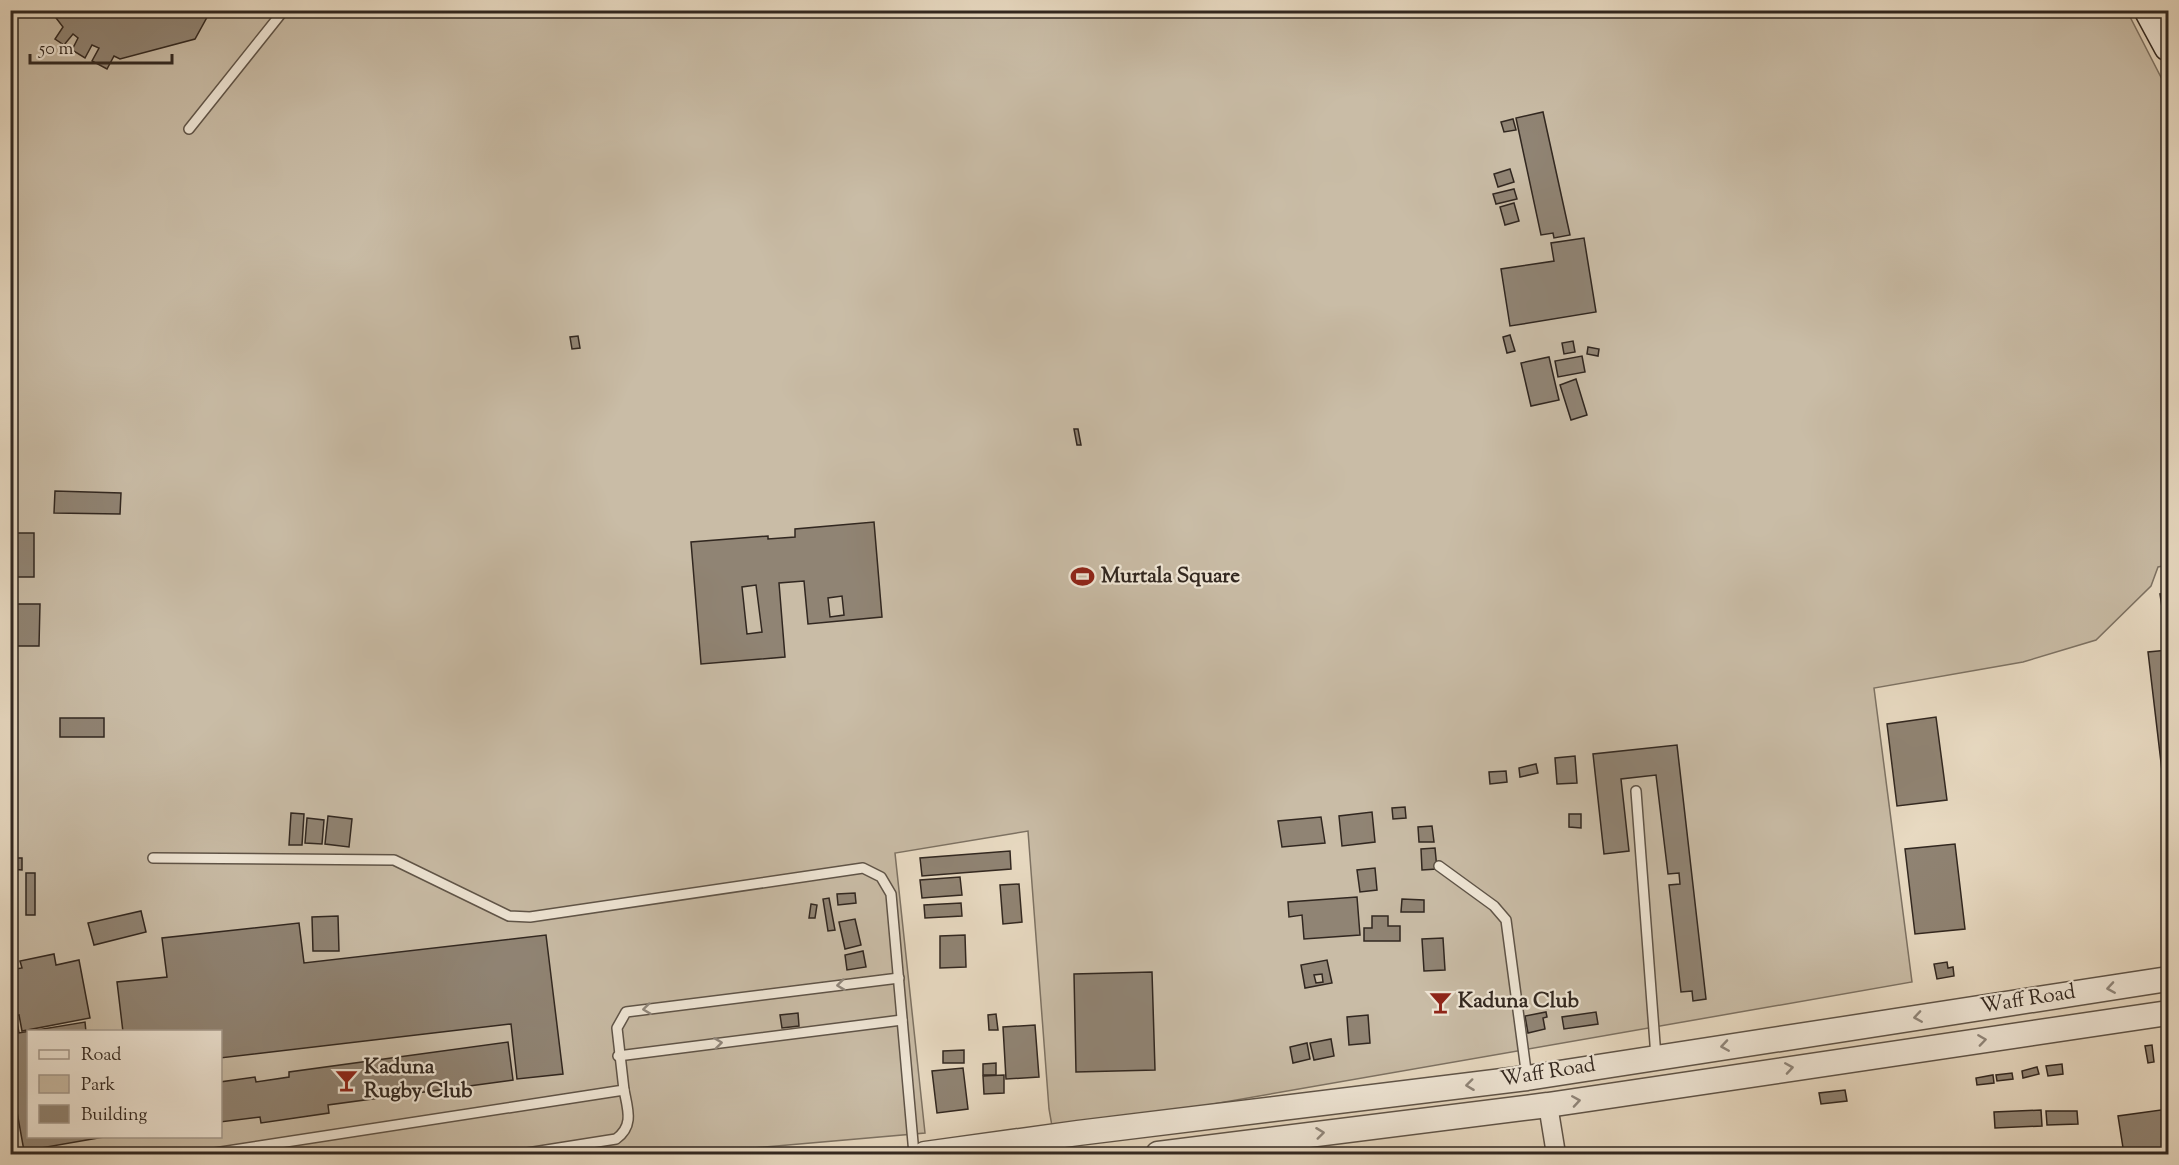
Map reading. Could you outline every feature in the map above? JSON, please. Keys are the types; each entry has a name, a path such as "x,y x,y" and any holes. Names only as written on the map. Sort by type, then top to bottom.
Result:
{"main road":[{"path":"2148,10 2169,47"}],"street":[{"name":"Waff Road","path":"925,1155 1078,1133 1527,1078 2169,979"},
{"name":"Waff Road","path":"1158,1155 1246,1149 2169,1013"},
{"path":"1548,1105 1556,1155"}],"lane":[{"path":"189,129 284,10"},
{"path":"1636,791 1656,1057"},
{"path":"153,858 394,860 508,916 530,917 863,868 881,877 891,894 914,1155"},
{"path":"1439,866 1494,906 1506,920 1527,1078"},
{"path":"521,1155 616,1139 626,1132 629,1125 618,1056 617,1028 626,1012 899,978"},
{"path":"618,1056 902,1020"},
{"path":"208,1155 624,1090"}],"green space":[{"name":"Murtala Square","path":"10,11 2127,11 2168,91 2168,565 2158,567 2151,586 2096,640 2023,662 1874,688 1912,982 1053,1132 1049,1109 1028,831 895,853 925,1133 685,1154 11,1154"}],"building":[{"path":"50,10 211,10 195,39 120,59 114,56 107,69 92,61 99,48 92,45 85,58 72,50 78,38 73,34 64,45 55,39 63,27"},
{"path":"1543,112 1570,235 1554,238 1553,233 1541,235 1516,118"},
{"path":"1513,119 1516,130 1504,132 1501,122"},
{"path":"1510,169 1514,182 1498,187 1494,174"},
{"path":"1514,189 1517,199 1496,204 1493,194"},
{"path":"1514,203 1519,221 1505,225 1500,207"},
{"path":"1584,238 1596,312 1510,326 1501,269 1554,261 1551,243"},
{"path":"1510,335 1515,351 1507,353 1503,337"},
{"path":"578,336 580,348 572,349 570,337"},
{"path":"1573,341 1575,352 1564,354 1562,343"},
{"path":"1588,347 1599,349 1598,356 1587,354"},
{"path":"1582,356 1585,372 1558,377 1555,361"},
{"path":"1549,357 1559,400 1531,406 1521,363"},
{"path":"1576,379 1587,415 1571,420 1560,385"},
{"path":"1074,429 1078,429 1081,445 1077,445"},
{"path":"55,491 121,493 120,514 54,513"},
{"path":"874,522 882,617 808,624 804,581 779,583 785,657 701,664 691,542 768,536 768,539 795,537 795,529","holes":["756,585 762,632 747,634 742,587","842,596 844,615 830,617 828,598"]},
{"path":"16,533 34,533 34,577 16,577"},
{"path":"2168,593 2168,627 2165,628 2160,594"},
{"path":"15,604 40,604 39,646 15,646"},
{"path":"2168,650 2168,787 2164,788 2148,652"},
{"path":"1936,717 1947,800 1897,806 1887,724"},
{"path":"60,718 104,718 104,737 60,737"},
{"path":"1677,745 1706,999 1693,1001 1692,991 1681,992 1669,885 1680,884 1679,873 1668,874 1656,775 1621,779 1629,851 1604,854 1593,754"},
{"path":"1575,756 1577,783 1557,784 1555,758"},
{"path":"1536,764 1538,773 1520,777 1519,768"},
{"path":"1506,771 1507,782 1490,784 1489,772"},
{"path":"1405,807 1406,818 1393,819 1392,808"},
{"path":"1372,812 1375,842 1342,846 1339,816"},
{"path":"291,813 304,814 302,845 289,845"},
{"path":"1569,814 1581,814 1581,828 1569,827"},
{"path":"328,816 352,819 349,847 325,844"},
{"path":"1321,817 1325,843 1282,847 1278,821"},
{"path":"307,818 324,820 322,844 305,843"},
{"path":"1432,826 1434,842 1419,842 1418,827"},
{"path":"1955,844 1965,929 1915,934 1905,849"},
{"path":"1435,848 1437,869 1422,870 1421,849"},
{"path":"1010,851 1011,869 922,876 920,858"},
{"path":"10,858 22,858 22,870 10,869"},
{"path":"1375,868 1377,890 1360,892 1357,870"},
{"path":"26,873 35,873 35,915 26,915"},
{"path":"960,877 962,895 922,898 920,880"},
{"path":"1019,884 1022,922 1003,924 1000,885"},
{"path":"855,893 856,903 838,905 837,894"},
{"path":"1357,897 1360,935 1304,939 1302,915 1289,917 1288,902"},
{"path":"829,898 835,930 828,931 823,899"},
{"path":"1402,899 1424,900 1424,912 1401,912"},
{"path":"961,903 962,916 925,918 924,905"},
{"path":"811,904 817,905 815,918 809,918"},
{"path":"141,911 146,932 94,945 88,923"},
{"path":"338,916 339,951 313,951 312,917"},
{"path":"1372,916 1388,916 1388,926 1400,926 1400,941 1364,941 1364,928 1372,928"},
{"path":"855,919 861,945 845,949 839,922"},
{"path":"299,923 304,963 546,935 563,1074 517,1079 511,1024 222,1058 222,1030 123,1030 117,982 167,977 162,938"},
{"path":"965,935 966,967 940,968 940,936"},
{"path":"1443,938 1445,970 1424,971 1422,939"},
{"path":"863,951 866,967 847,970 845,955"},
{"path":"54,954 56,965 79,960 90,1018 22,1031 19,1015 10,1017 10,970 22,968 20,961"},
{"path":"1327,960 1332,983 1305,988 1301,965","holes":["1322,974 1323,982 1316,983 1314,975"]},
{"path":"1947,962 1948,968 1953,967 1954,976 1937,979 1934,964"},
{"path":"1152,972 1155,1070 1076,1072 1074,974"},
{"path":"1546,1012 1547,1017 1543,1018 1545,1029 1528,1033 1525,1016"},
{"path":"1596,1012 1598,1024 1564,1029 1562,1017"},
{"path":"798,1013 799,1026 782,1028 780,1015"},
{"path":"996,1014 998,1030 989,1030 988,1015"},
{"path":"1368,1015 1370,1043 1349,1045 1347,1017"},
{"path":"17,1022 19,1033 27,1032 27,1138 98,1138 24,1151 10,1073 10,1023"},
{"path":"85,1022 86,1030 37,1030"},
{"path":"1035,1025 1039,1077 1006,1079 1003,1027"},
{"path":"1331,1039 1334,1056 1314,1060 1310,1043"},
{"path":"508,1042 513,1080 328,1105 329,1113 261,1123 260,1117 222,1122 222,1082 255,1077 256,1082 289,1077 289,1072"},
{"path":"1307,1043 1310,1059 1293,1063 1290,1047"},
{"path":"2152,1045 2154,1062 2148,1063 2145,1046"},
{"path":"964,1050 964,1063 943,1063 943,1051"},
{"path":"996,1063 996,1075 983,1075 983,1064"},
{"path":"2062,1064 2063,1074 2048,1076 2046,1066"},
{"path":"2037,1067 2039,1074 2023,1078 2022,1071"},
{"path":"963,1068 968,1109 937,1113 932,1071"},
{"path":"2012,1073 2013,1079 1997,1081 1996,1075"},
{"path":"1004,1075 1004,1093 984,1094 983,1076"},
{"path":"1993,1075 1994,1083 1977,1085 1976,1078"},
{"path":"1845,1090 1847,1101 1821,1104 1819,1093"},
{"path":"2168,1109 2168,1144 2157,1154 2124,1154 2118,1116"},
{"path":"2041,1110 2042,1126 1995,1128 1994,1112"},
{"path":"2046,1111 2077,1111 2078,1124 2047,1125"}],"place":[{"name":"Murtala Square","path":"1083,577"},
{"name":"Kaduna Club","path":"1440,1002"},
{"name":"Kaduna Rugby Club","path":"346,1080"}]}
